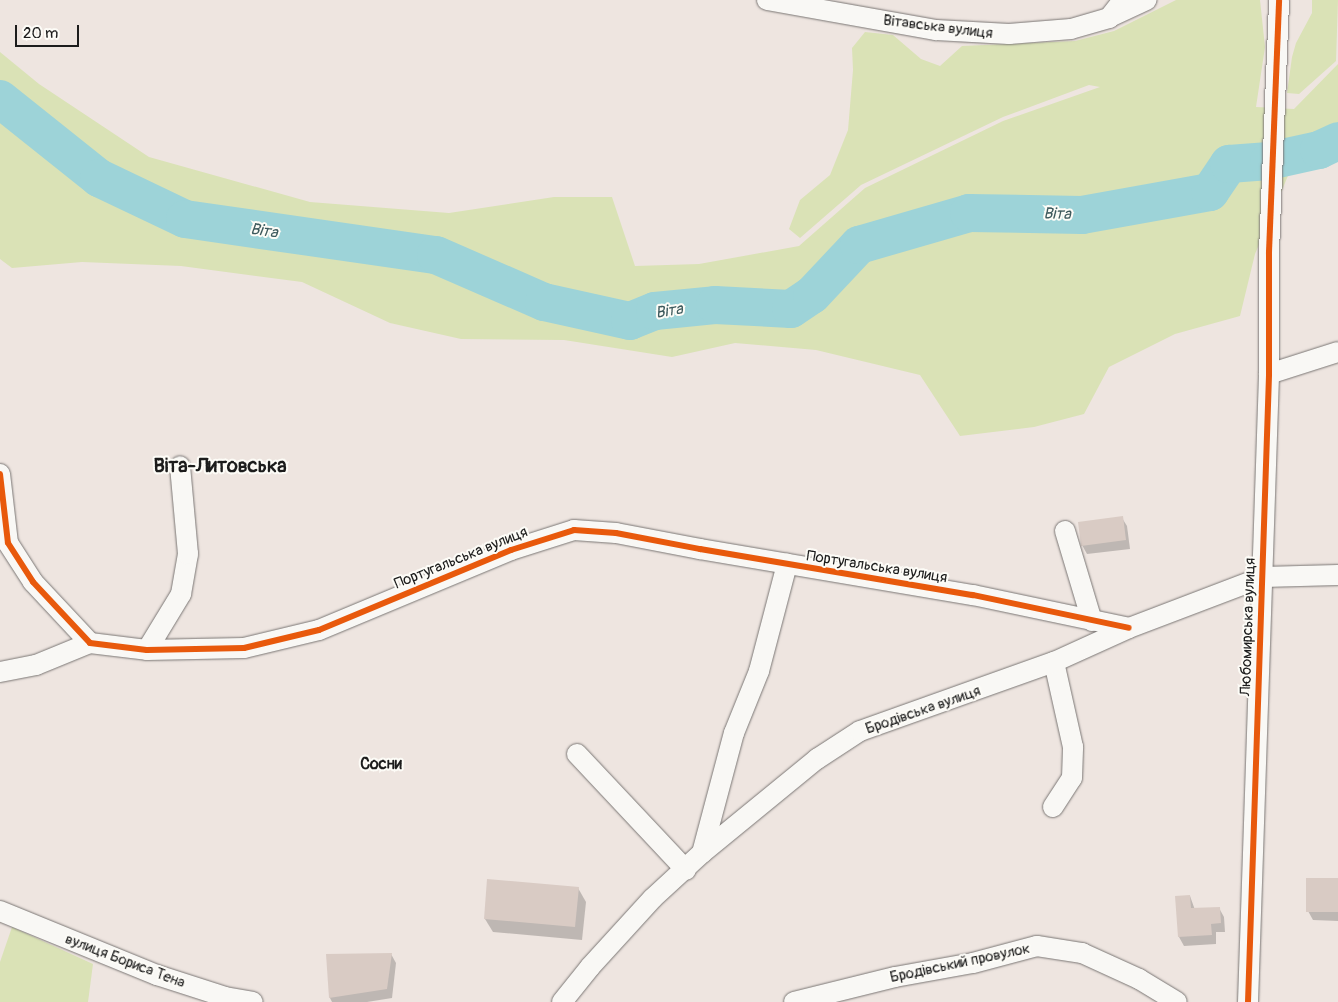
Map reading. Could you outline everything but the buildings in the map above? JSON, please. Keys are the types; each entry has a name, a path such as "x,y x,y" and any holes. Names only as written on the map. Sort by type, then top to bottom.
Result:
{"street":[{"name":"Вітавська вулиця","path":"767,0 928,28 1009,34 1072,29 1109,18 1147,0"},
{"path":"1109,18 1124,0"},
{"name":"Любомирська вулиця","path":"1248,1002 1269,374 1269,252 1279,0"},
{"path":"1269,374 1338,352"},
{"path":"147,650 181,594 188,554 180,466"},
{"path":"0,474 8,543 33,582 90,643 36,665 0,672"},
{"name":"Португальська вулиця","path":"90,643 147,650 244,648 320,630 511,550 574,530 616,533 973,595 1129,628"},
{"path":"1065,530 1092,621"},
{"path":"702,853 734,733 760,671 787,564"},
{"name":"Бродівська вулиця","path":"562,1002 590,967 653,898 686,870 702,853 817,759 860,731 1054,662 1129,628 1263,577 1338,574"},
{"path":"1053,807 1072,778 1073,748 1054,662"},
{"path":"577,754 686,870"},
{"name":"вулиця Бориса Тена","path":"0,911 89,949 157,975 225,997 253,1002"},
{"name":"Бродівський провулок","path":"794,1002 895,977 973,963 1037,946 1082,953 1139,979 1177,1002"}],"green space":[{"path":"1176,0 1260,0 1265,47 1256,107 1294,109 1338,64 1338,161 1290,171 1255,254 1240,316 1175,334 1109,367 1084,414 1034,427 960,436 920,375 816,350 735,343 672,357 564,340 461,339 390,323 302,282 181,266 82,262 12,268 0,259 0,52 39,84 149,157 310,202 449,213 554,197 612,197 635,266 699,264 799,246 865,188 1003,121 1100,87 1089,85 1003,117 861,185 800,238 789,229 800,200 830,175 848,130 853,70 852,48 865,32 893,35 921,59 940,66 962,46 1075,41 1114,31"},
{"path":"1312,0 1338,0 1336,61 1299,94 1287,93 1292,57 1296,43 1312,13"},
{"path":"12,927 93,964 88,1002 0,1002 0,962"}],"waterway":[{"name":"Віта","path":"0,99 99,178 185,219 436,255 544,302 630,321 655,311 715,305 791,309 812,295 859,245 969,213 1082,215 1210,192 1229,164 1269,161 1319,150 1338,141"}],"cycle path":[{"path":"1248,1002 1269,374 1269,252 1279,0"},
{"path":"0,474 8,543 33,582 90,643 147,650 244,648 319,630 511,550 574,530 616,533 973,595 1129,628"}],"district":[{"name":"Віта-Литовська","path":"220,465"},
{"name":"Сосни","path":"381,764"}]}
